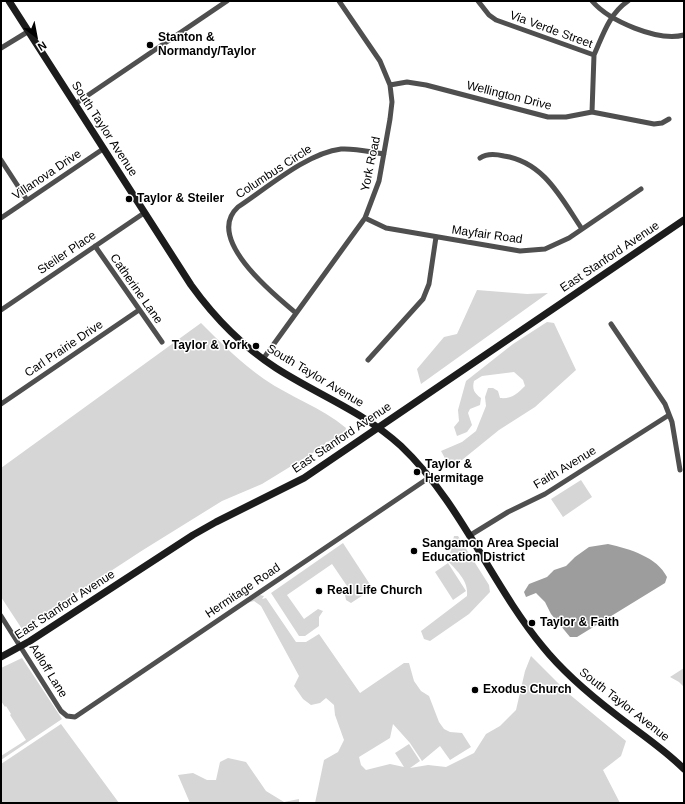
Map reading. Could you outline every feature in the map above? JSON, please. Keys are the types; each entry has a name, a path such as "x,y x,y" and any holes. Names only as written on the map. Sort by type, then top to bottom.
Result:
{"street":[{"name":"South Taylor Avenue","path":"9,1 191,285 209,309 232,333 262,359 350,409 378,428 400,446 430,477 525,624 551,657 594,698 660,747 684,768"},
{"path":"75,104 227,1"},
{"name":"York Road","path":"262,359 364,218 376,193 390,119 392,102 390,85 380,61 338,1"},
{"name":"Via Verde Street","path":"478,1 489,16 496,20 594,55 592,112"},
{"path":"592,1 602,12 638,28 663,36 684,35"},
{"path":"594,55 611,17 617,8 628,1"},
{"path":"1,48 29,31"},
{"name":"Wellington Drive","path":"390,85 407,82 426,85 548,117 566,117 592,112 654,124 662,123 669,119"},
{"name":"Villanova Drive","path":"1,218 103,149"},
{"name":"Columbus Circle","path":"296,313 260,280 233,244 228,228 230,217 234,210 307,160 327,152 343,149 384,154"},
{"path":"480,158 493,155 510,157 535,168 550,182 582,229"},
{"path":"1,160 27,200"},
{"name":"Mayfair Road","path":"364,218 386,228 506,249 532,250 558,244 641,189"},
{"name":"Steiler Place","path":"1,310 144,212"},
{"name":"East Stanford Avenue","path":"1,657 21,647 193,535 304,478 684,220"},
{"path":"368,360 423,299 429,284 436,237"},
{"name":"Catherine Lane","path":"95,246 162,342"},
{"name":"Carl Prairie Drive","path":"1,404 139,310"},
{"path":"611,324 660,396 669,415 680,470"},
{"name":"Faith Avenue","path":"469,536 508,512 545,494 669,415"},
{"name":"Hermitage Road","path":"67,716 75,717 80,714 430,477"},
{"name":"Adloff Lane","path":"1,616 61,711 67,716"}],"shaded area":[{"path":"477,290 527,294 548,293 421,384 417,369 444,337 457,334"},
{"path":"547,322 554,323 576,370 535,407 499,430 462,460 447,462 441,451 462,442 476,431 486,406 485,397 488,388 493,388 498,391 500,398 508,398 525,386 523,380 514,372 482,376 474,381 474,391 481,398 480,405 470,409 468,413 472,425 467,432 457,436 454,427 459,421 458,410 466,381 513,344"},
{"path":"201,323 231,352 256,373 274,385 326,414 346,428 345,432 332,441 326,442 324,446 262,484 222,501 143,550 22,629 1,597 1,468"},
{"path":"581,480 592,497 563,517 551,499"},
{"path":"454,536 458,536 489,585 490,592 469,614 430,641 424,639 421,631 467,596 464,580 445,558 450,554"},
{"path":"343,543 371,586 371,590 351,603 346,600 345,595 352,590 352,587 347,586 332,564 287,595 304,619 318,609 323,611 319,617 319,626 305,636 299,636 271,593"},
{"path":"608,544 634,551 650,559 657,564 667,577 665,583 577,637 570,637 551,614 545,602 536,593 526,597 524,592 529,584 547,577 554,570 566,566 575,557 589,547"},
{"path":"448,563 466,591 453,600 435,572"},
{"path":"260,595 264,596 262,599 266,598 296,642 306,642 319,634 360,693 404,663 409,663 414,681 421,691 429,696 439,722 444,729 450,732 462,733 471,747 450,760 440,746 422,761 410,743 393,724 390,738 359,757 361,765 366,770 390,764 404,767 395,753 409,744 420,761 410,768 428,765 446,767 474,753 486,734 500,726 516,710 525,671 531,656 569,694 626,741 621,756 603,770 620,803 315,803 324,760 338,752 344,740 335,715 334,705 326,698 320,703 311,705 303,699 294,686 299,676 261,606 254,601 247,603"},
{"path":"22,658 62,719 1,760 1,756 26,740 6,706 5,707 1,701 1,668"},
{"path":"684,668 684,687 670,677"},
{"path":"61,724 119,803 1,803 1,764"},
{"path":"228,758 246,762 266,791 284,802 299,799 299,803 190,803 178,775 193,773 207,780 216,780 220,762"}],"place":[{"name":"Stanton & Normandy/Taylor","path":"150,45"},
{"name":"Taylor & Steiler","path":"129,199"},
{"name":"Taylor & York","path":"256,346"},
{"name":"Taylor & Hermitage","path":"417,472"},
{"name":"Sangamon Area Special Education District","path":"414,551"},
{"name":"Real Life Church","path":"319,591"},
{"name":"Taylor & Faith","path":"532,623"},
{"name":"Exodus Church","path":"475,690"}]}
